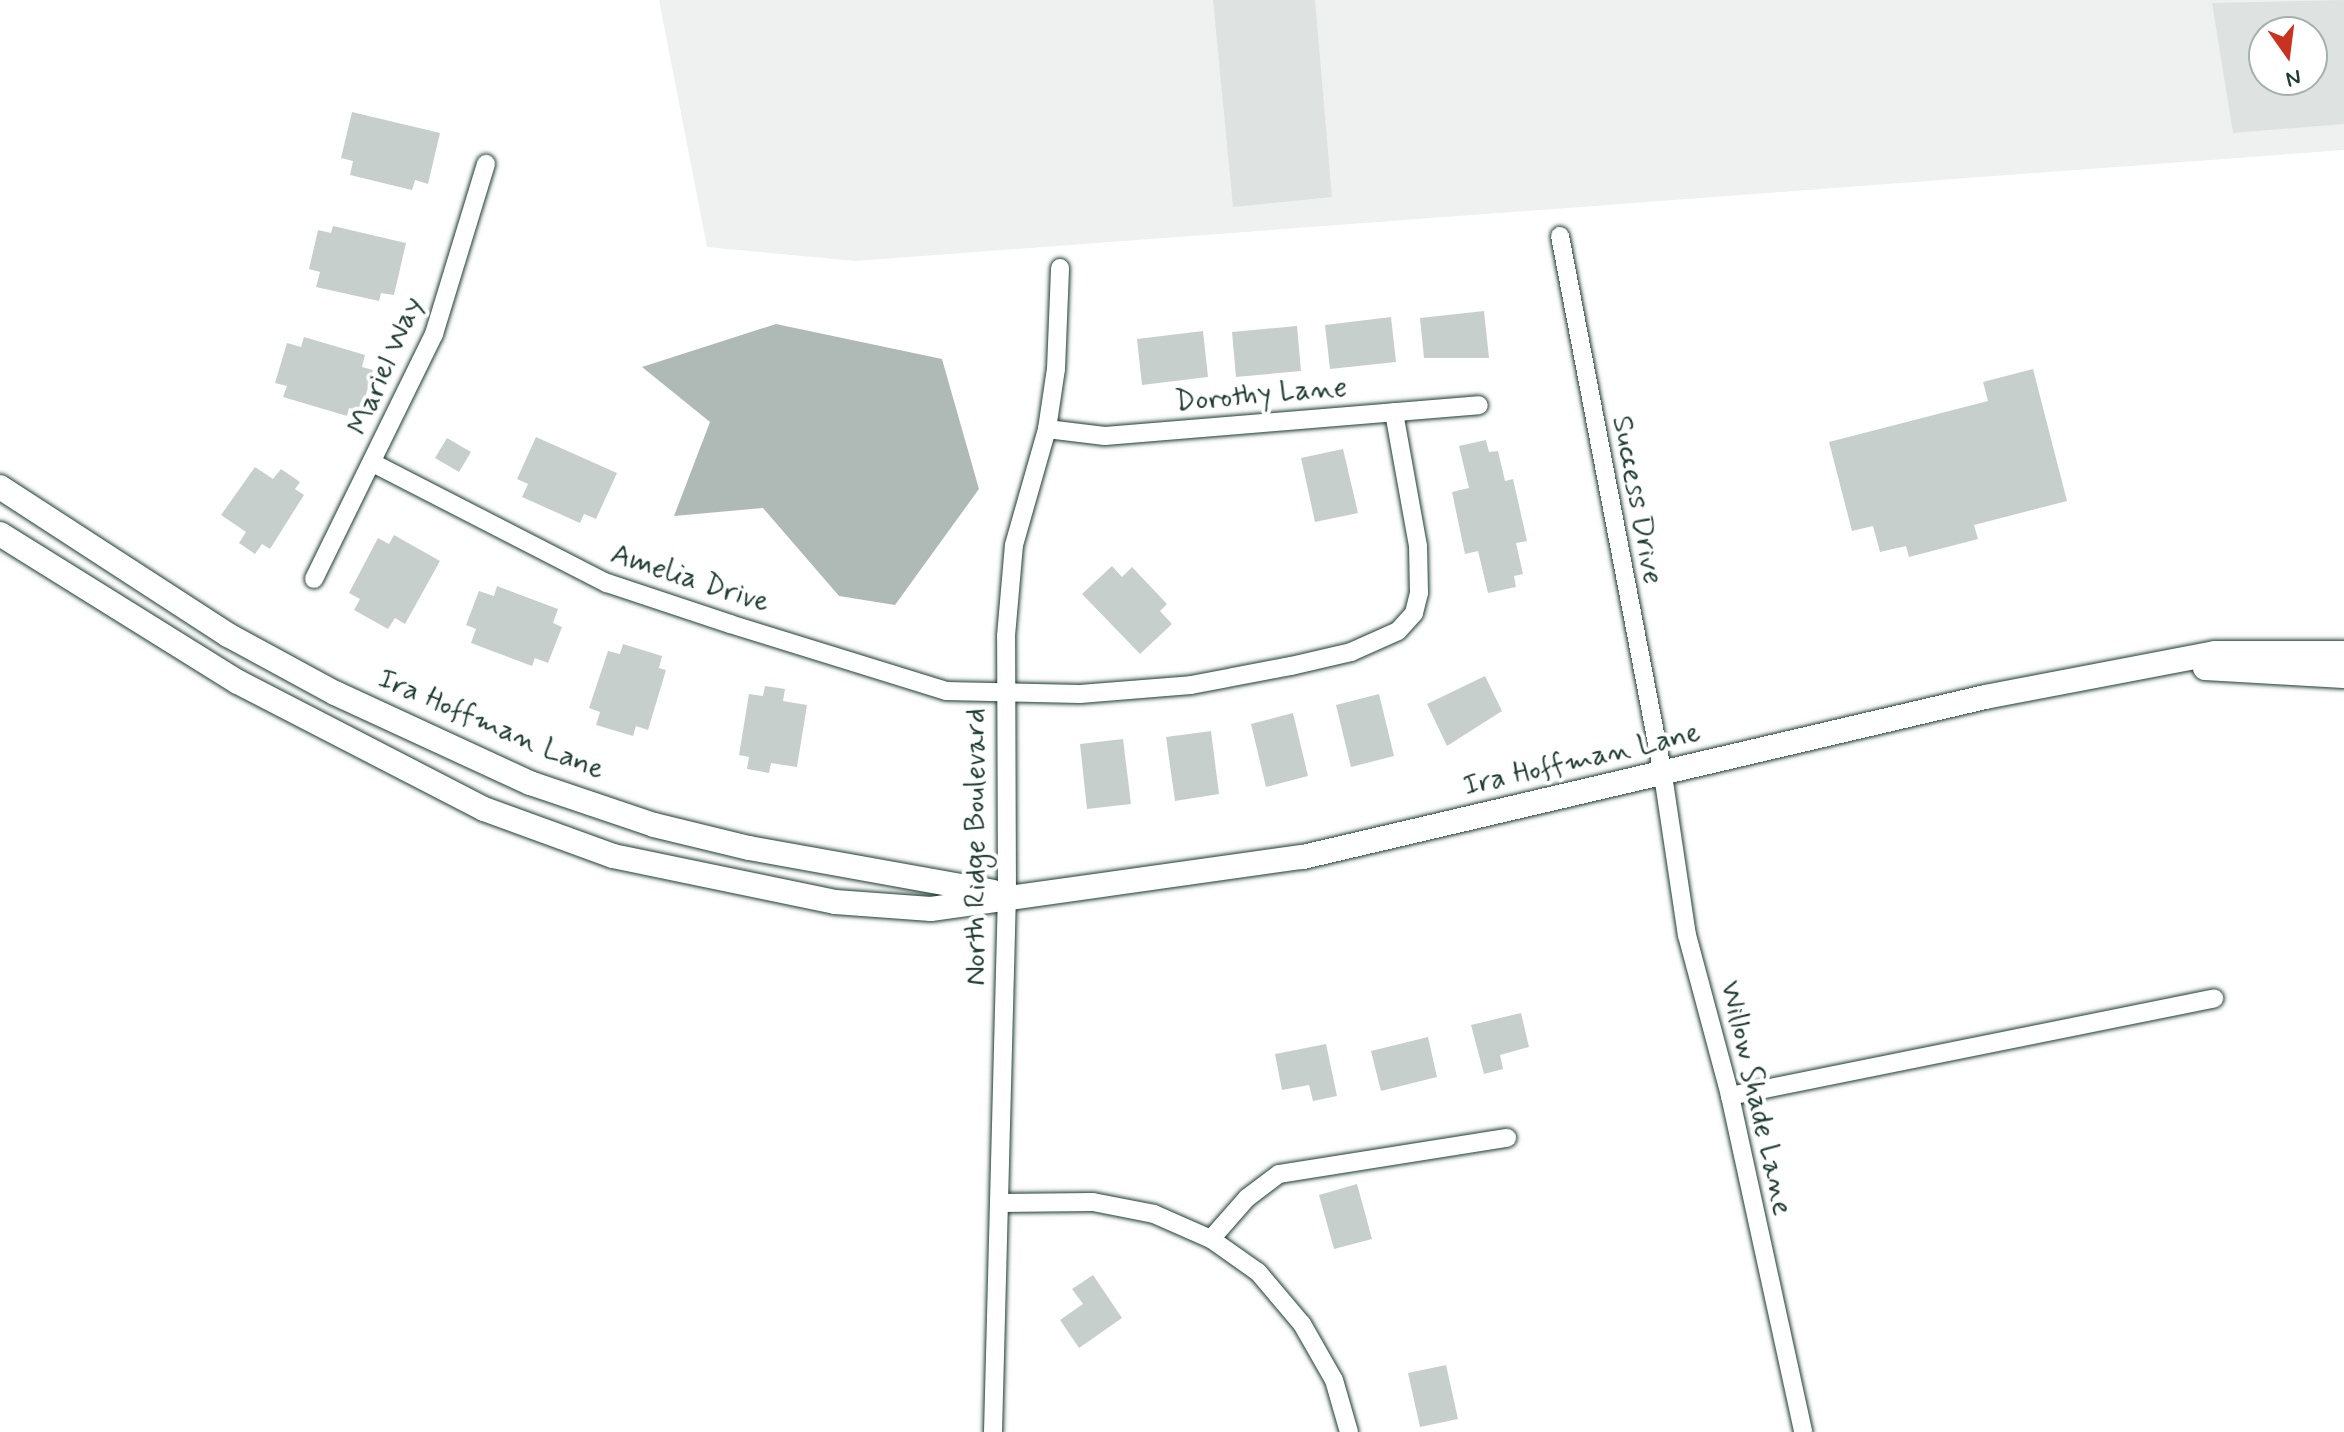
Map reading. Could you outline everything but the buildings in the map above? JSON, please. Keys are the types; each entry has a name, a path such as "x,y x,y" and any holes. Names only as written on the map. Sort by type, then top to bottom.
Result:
{"main road":[{"name":"Ira Hoffman Lane","path":"0,487 228,635 530,783 654,825 749,848 1007,895"},
{"name":"Ira Hoffman Lane","path":"0,534 251,689 484,809 613,856 835,902 931,909 1007,895 1303,857 2045,684 2167,666 2215,653 2344,653"},
{"name":"Ira Hoffman Lane","path":"2167,666 2344,676"}],"street":[{"name":"Mariel Way","path":"314,579 375,464 434,334 486,164"},
{"name":"Success Drive","path":"1560,236 1663,775"},
{"name":"North Ridge Boulevard","path":"993,1432 1007,895 1004,697 1014,545 1047,429 1060,268"},
{"name":"Dorothy Lane","path":"1047,429 1105,436 1479,405"},
{"name":"Amelia Drive","path":"375,464 607,583 946,691 1004,697 1191,685 1351,652 1398,631 1414,613 1419,593 1418,546 1394,412"},
{"name":"Willow Shade Lane","path":"1663,775 1687,935 1730,1096 1803,1432"},
{"path":"1730,1096 2214,998"},
{"path":"1211,1239 1247,1198 1279,1174 1507,1138"},
{"path":"1001,1203 1093,1202 1154,1214 1211,1239 1258,1272 1302,1324 1334,1380 1349,1432"}],"shaded area":[{"path":"659,0 2344,0 2344,150 855,261 707,247"},
{"path":"1213,0 1315,0 1332,197 1233,207"},
{"path":"2344,0 2344,124 2233,133 2212,3"},
{"path":"776,324 942,359 979,489 895,605 839,596 763,508 674,516 710,422 642,367"}]}
